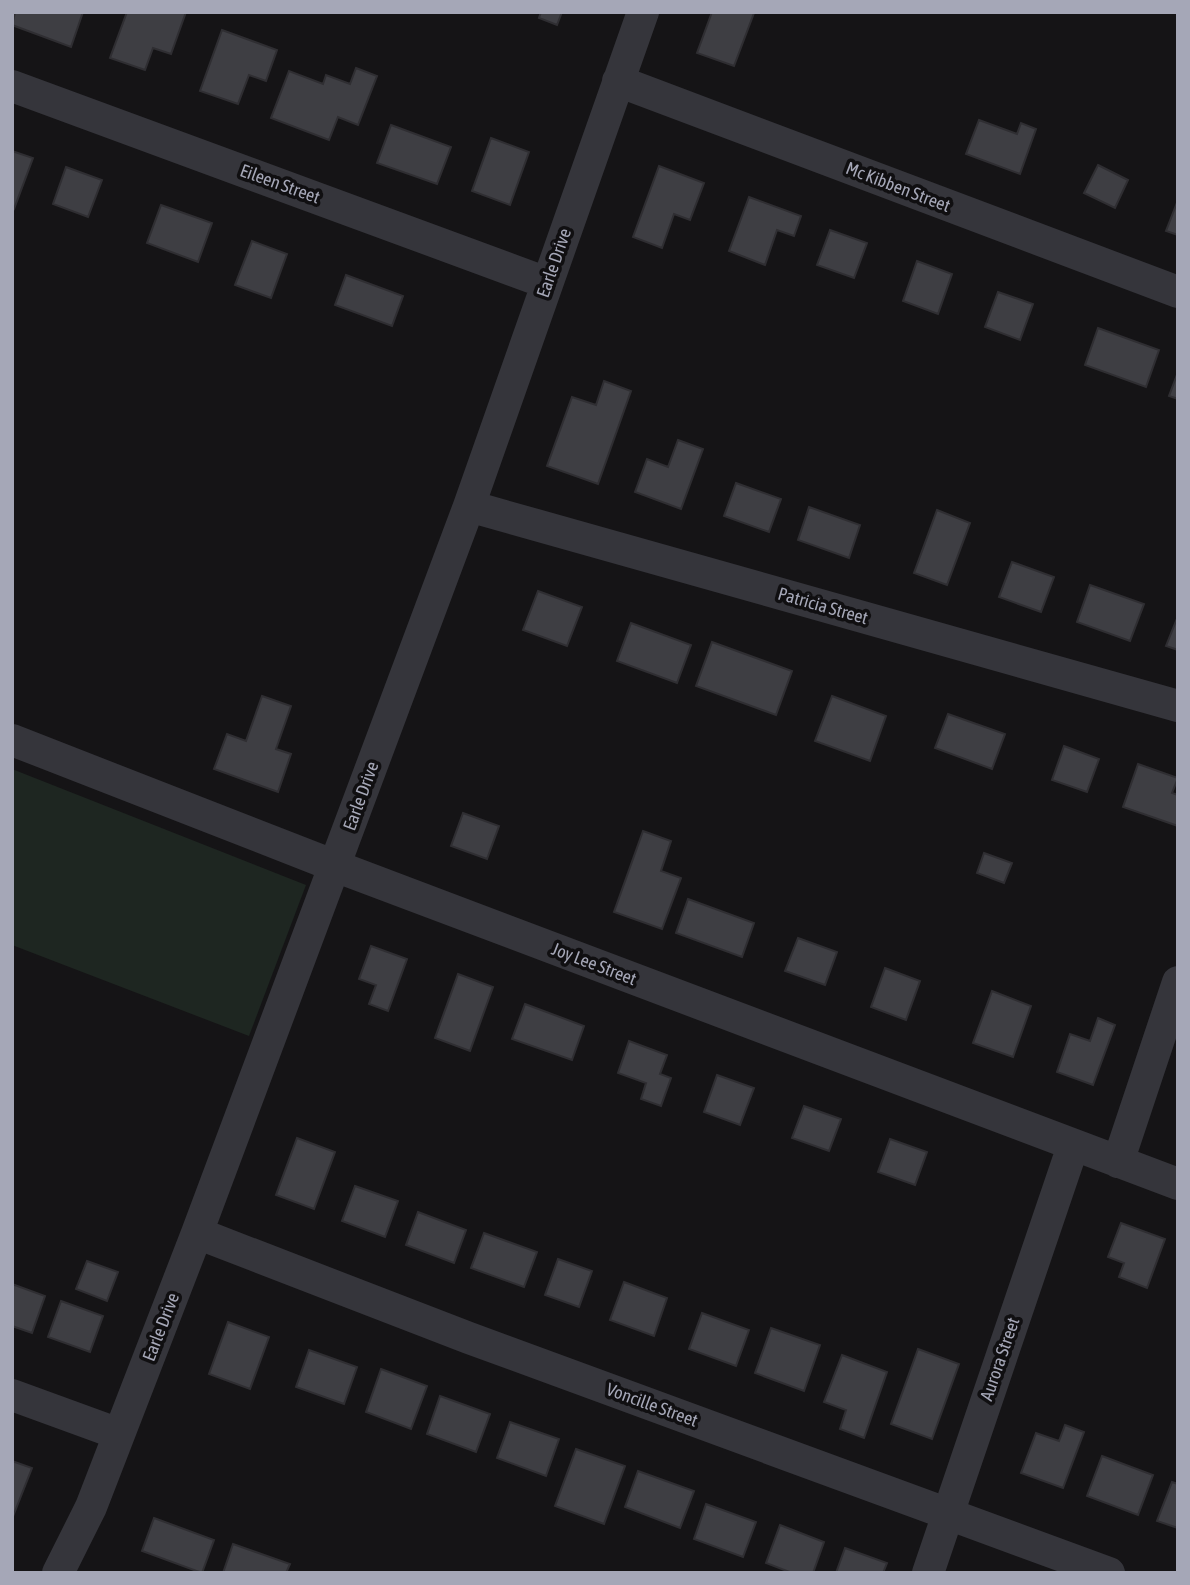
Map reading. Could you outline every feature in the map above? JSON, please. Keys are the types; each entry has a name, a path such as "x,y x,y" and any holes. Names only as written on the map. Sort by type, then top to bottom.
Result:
{"street":[{"name":"Earle Drive","path":"58,1573 91,1507 335,866 469,506 643,12"},
{"name":"Mc Kibben Street","path":"618,81 1178,292"},
{"name":"Eileen Street","path":"12,86 547,283"},
{"name":"Patricia Street","path":"469,506 1178,706"},
{"name":"Joy Lee Street","path":"12,740 335,866 1178,1184"},
{"path":"1118,1162 1178,982"},
{"name":"Aurora Street","path":"928,1573 1073,1146"},
{"name":"Voncille Street","path":"197,1233 468,1338 1109,1573"},
{"path":"12,1395 119,1434"}],"shaded area":[{"path":"12,769 306,885 249,1036 12,945"}],"building":[{"path":"15,12 83,12 71,47 12,25"},
{"path":"127,12 186,12 171,54 153,48 145,70 110,58"},
{"path":"541,12 562,12 557,25 539,18"},
{"path":"712,12 754,13 734,66 697,53"},
{"path":"222,30 277,50 266,81 249,75 238,104 200,91"},
{"path":"356,68 377,76 358,125 338,117 329,140 271,118 289,71 323,84 326,75 350,84"},
{"path":"979,120 1017,134 1021,123 1036,129 1020,174 966,154"},
{"path":"391,125 451,147 437,184 377,163"},
{"path":"491,138 529,152 510,205 472,191"},
{"path":"12,151 33,158 14,209 12,208"},
{"path":"1098,165 1128,180 1115,208 1084,193"},
{"path":"659,166 704,183 690,220 674,214 662,248 633,237"},
{"path":"66,167 102,180 88,217 53,204"},
{"path":"749,197 801,216 794,236 777,230 765,265 729,251"},
{"path":"1178,200 1178,235 1166,231"},
{"path":"161,205 212,223 198,262 147,243"},
{"path":"830,230 867,243 854,278 817,265"},
{"path":"252,241 287,254 271,298 235,285"},
{"path":"917,261 952,274 938,314 903,301"},
{"path":"346,275 403,296 392,326 335,305"},
{"path":"998,292 1033,304 1020,340 985,327"},
{"path":"1098,328 1159,350 1146,387 1085,365"},
{"path":"1178,372 1178,399 1169,396"},
{"path":"604,381 631,391 598,484 547,466 572,397 596,405"},
{"path":"678,440 703,449 681,509 635,492 647,459 668,467"},
{"path":"736,483 781,499 769,532 724,516"},
{"path":"809,507 860,525 849,558 798,540"},
{"path":"937,510 970,523 947,585 914,573"},
{"path":"1012,562 1054,577 1041,612 999,597"},
{"path":"1090,585 1144,604 1130,641 1077,622"},
{"path":"538,591 582,607 567,646 523,630"},
{"path":"1178,616 1178,650 1166,646"},
{"path":"631,623 691,645 677,683 617,661"},
{"path":"712,642 792,671 776,715 696,686"},
{"path":"262,696 291,706 276,749 291,754 278,792 214,769 227,734 246,741"},
{"path":"832,696 886,716 870,761 815,741"},
{"path":"948,714 1005,734 992,769 935,748"},
{"path":"1064,746 1099,759 1087,792 1052,780"},
{"path":"1138,764 1178,778 1172,793 1178,795 1178,826 1123,807"},
{"path":"463,813 499,826 487,859 451,846"},
{"path":"643,831 671,841 661,871 681,878 662,929 614,912"},
{"path":"984,853 1012,863 1004,883 977,873"},
{"path":"688,899 754,923 742,957 676,933"},
{"path":"798,938 837,952 825,985 785,971"},
{"path":"371,946 407,959 388,1011 369,1004 376,985 359,979"},
{"path":"885,968 920,981 906,1020 871,1007"},
{"path":"458,974 493,987 470,1051 435,1038"},
{"path":"992,991 1031,1006 1013,1057 973,1043"},
{"path":"525,1004 584,1026 572,1060 512,1039"},
{"path":"1098,1018 1115,1025 1093,1085 1057,1072 1070,1034 1090,1041"},
{"path":"629,1041 667,1055 660,1074 671,1078 661,1106 641,1099 646,1083 618,1073"},
{"path":"717,1075 754,1088 740,1125 704,1112"},
{"path":"804,1106 841,1119 829,1151 792,1138"},
{"path":"297,1138 335,1152 314,1209 276,1195"},
{"path":"890,1139 927,1152 915,1185 878,1172"},
{"path":"355,1186 398,1201 385,1237 342,1221"},
{"path":"418,1212 466,1230 454,1263 406,1245"},
{"path":"1121,1223 1165,1239 1147,1288 1119,1277 1124,1263 1108,1257"},
{"path":"484,1233 537,1252 524,1287 471,1268"},
{"path":"558,1259 592,1271 579,1307 545,1295"},
{"path":"87,1261 118,1272 107,1301 76,1289"},
{"path":"624,1282 667,1298 654,1336 610,1320"},
{"path":"12,1284 45,1296 32,1333 12,1326"},
{"path":"61,1301 103,1316 90,1352 48,1337"},
{"path":"702,1313 749,1330 736,1366 689,1349"},
{"path":"228,1322 269,1337 250,1389 209,1374"},
{"path":"771,1328 820,1345 804,1391 755,1373"},
{"path":"918,1349 959,1364 932,1439 891,1424"},
{"path":"309,1350 357,1367 344,1404 296,1387"},
{"path":"842,1355 887,1372 864,1438 840,1429 846,1410 824,1402"},
{"path":"381,1369 427,1386 411,1429 366,1412"},
{"path":"440,1396 490,1414 476,1452 427,1434"},
{"path":"510,1422 559,1439 546,1476 497,1458"},
{"path":"1065,1425 1084,1432 1063,1488 1021,1473 1036,1433 1059,1441"},
{"path":"576,1449 625,1466 604,1524 555,1506"},
{"path":"1102,1456 1153,1475 1138,1515 1087,1496"},
{"path":"12,1461 32,1468 12,1519"},
{"path":"638,1471 694,1491 680,1528 625,1507"},
{"path":"1172,1482 1178,1484 1178,1528 1157,1521"},
{"path":"706,1504 756,1522 743,1557 694,1539"},
{"path":"154,1518 214,1540 202,1573 142,1551"},
{"path":"780,1525 824,1542 813,1573 792,1573 766,1563"},
{"path":"233,1544 290,1564 286,1573 223,1573"},
{"path":"845,1548 887,1563 883,1573 836,1573"}]}
